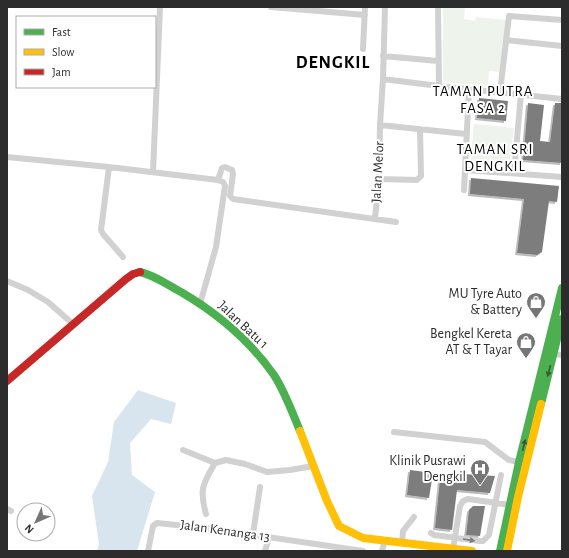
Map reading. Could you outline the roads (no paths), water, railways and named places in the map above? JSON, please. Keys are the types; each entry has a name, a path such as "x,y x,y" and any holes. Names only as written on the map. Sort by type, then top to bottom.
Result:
{"street":[{"path":"153,172 160,7"},
{"path":"271,7 365,15"},
{"path":"363,49 365,7"},
{"name":"Jalan Melor","path":"375,218 379,179 385,7"},
{"path":"438,7 439,86"},
{"path":"500,92 508,17 562,20"},
{"path":"506,40 562,46"},
{"path":"383,56 438,61"},
{"path":"383,78 439,86 562,99"},
{"path":"464,190 468,89"},
{"path":"514,173 521,94"},
{"path":"380,125 466,134"},
{"path":"379,179 417,180 421,176 420,129"},
{"path":"7,157 153,172 218,180 223,182 224,186 216,247 200,304"},
{"path":"109,167 101,230 123,257"},
{"path":"218,180 222,168 225,167 232,170 233,174 230,196 233,199 396,222"},
{"path":"465,170 562,177"},
{"name":"Jalan Batu 1","path":"7,381 126,279 133,274 141,272 162,281 200,304 223,321 253,349 274,376 289,404 313,466 339,526 363,538 472,551"},
{"path":"7,281 28,290 48,302 73,324"},
{"path":"500,551 519,462 562,288"},
{"path":"507,551 518,497 558,355 562,319"},
{"path":"394,432 486,442 509,460 519,462"},
{"path":"183,450 215,463 226,460 245,464 267,472 313,466"},
{"path":"206,514 202,499 202,487 215,463"},
{"path":"431,533 434,535 480,541 487,538 489,535 501,475"},
{"path":"253,534 260,487"},
{"path":"453,548 460,506 463,501 468,499 511,505"},
{"path":"402,542 403,531 414,517"},
{"name":"Jalan Kenanga 13","path":"148,551 153,526 157,523 253,534 363,551"},
{"path":"266,551 269,537"},
{"path":"382,551 384,540"},
{"path":"309,551 311,544"}],"place":[{"name":"MU Tyre Auto & Battery","path":"536,319"},
{"name":"Bengkel Kereta AT & T Tayar","path":"526,359"},
{"name":"Klinik Pusrawi Dengkil","path":"480,486"}],"district":[{"name":"DENGKIL","path":"333,63"},
{"name":"TAMAN PUTRA FASA 2","path":"483,100"},
{"name":"TAMAN SRI DENGKIL","path":"495,158"}]}
